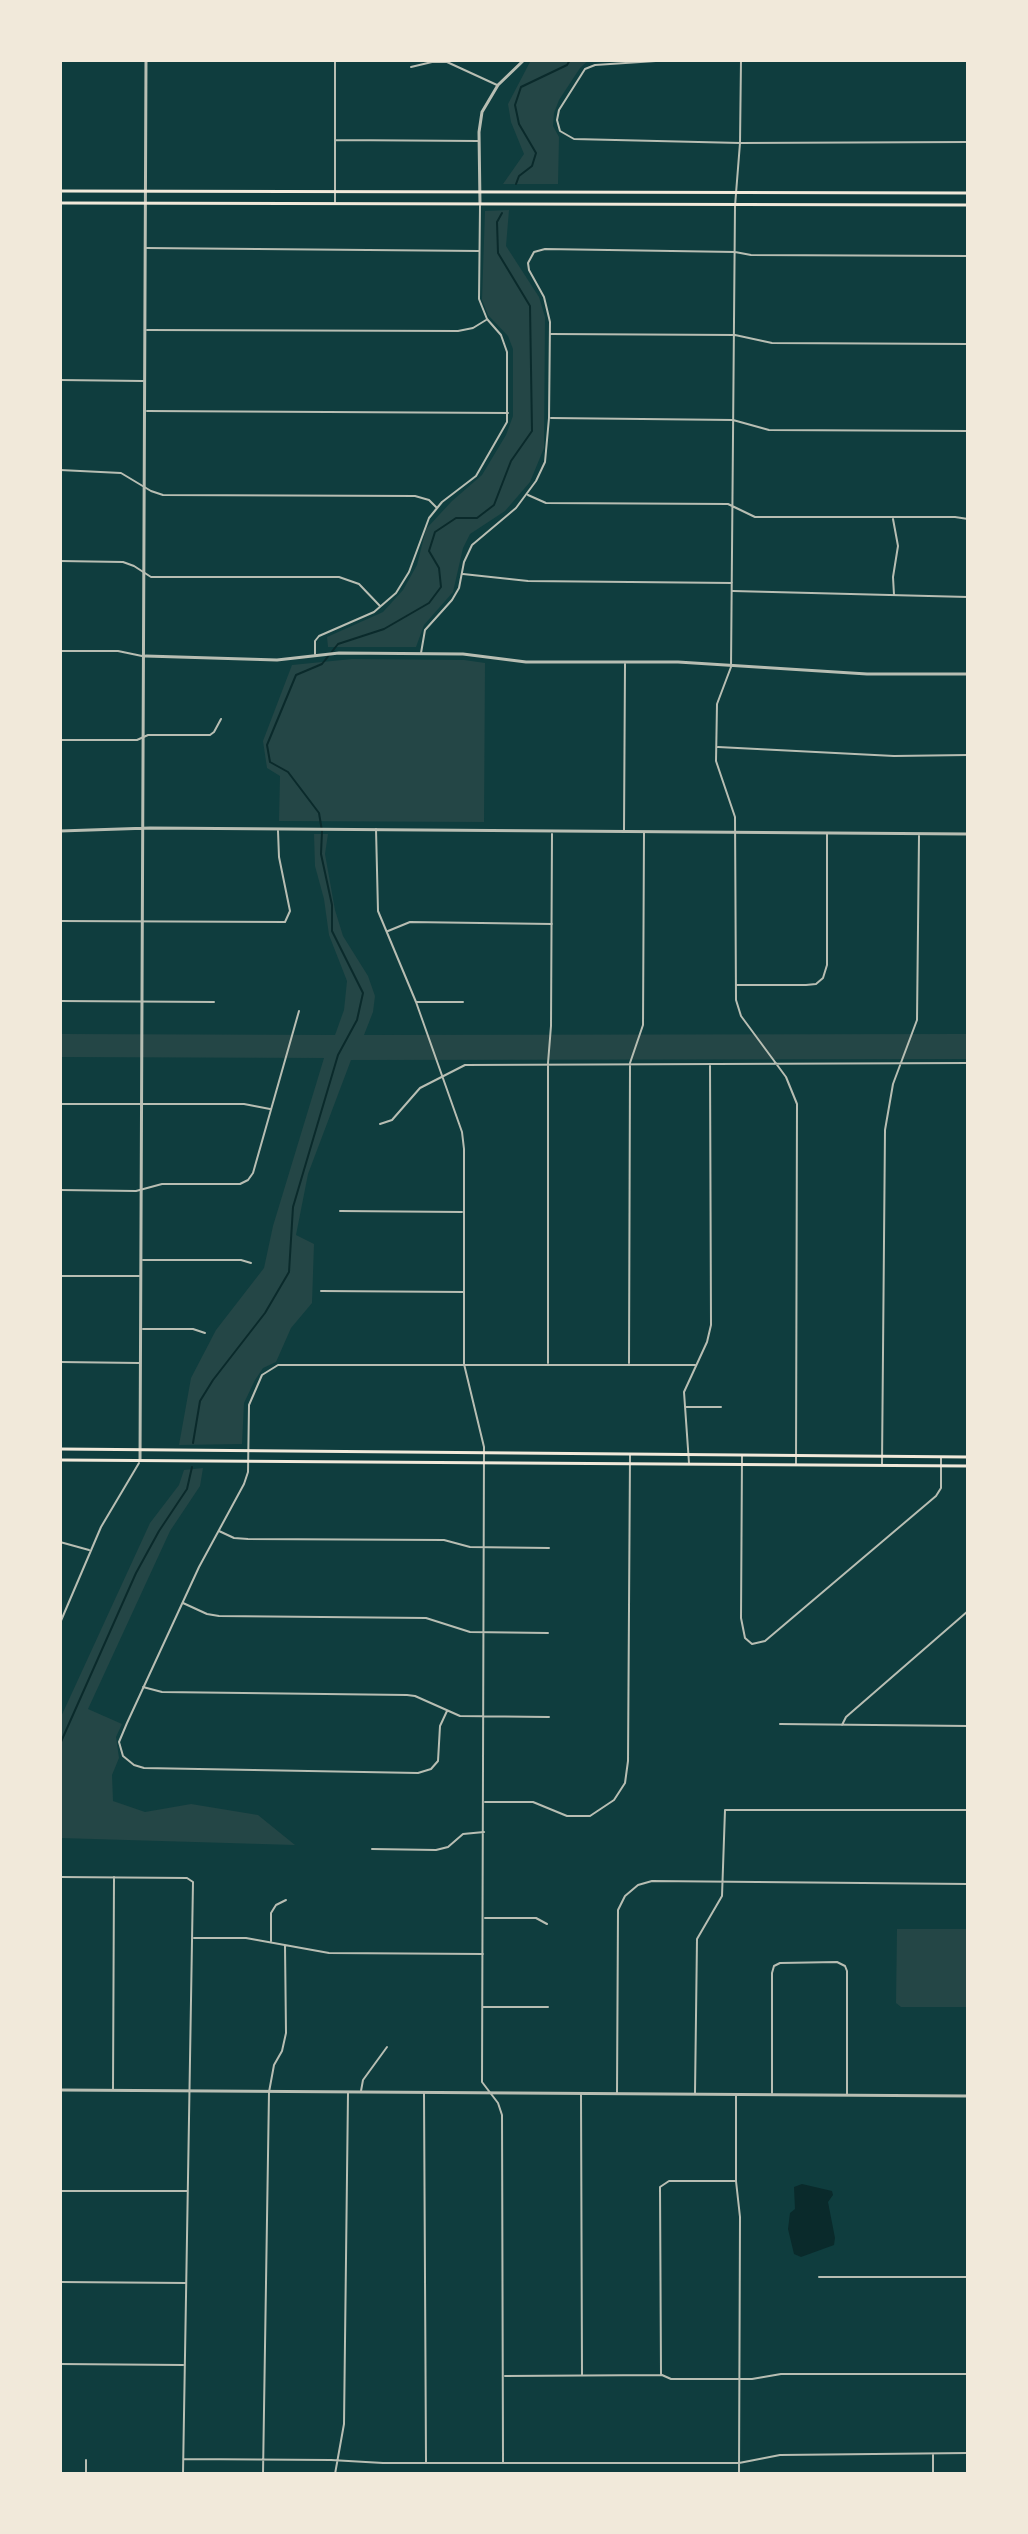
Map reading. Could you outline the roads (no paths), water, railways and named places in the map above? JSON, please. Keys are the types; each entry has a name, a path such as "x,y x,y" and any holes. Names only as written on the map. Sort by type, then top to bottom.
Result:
{"main road":[{"path":"60,191 968,193"},
{"path":"566,192 566,204"},
{"path":"660,193 660,205"},
{"path":"60,203 968,205"},
{"path":"60,1449 968,1457"},
{"path":"60,1460 968,1466"}],"street":[{"path":"60,1623 90,1550 140,1460 141,1449 146,60"},
{"path":"335,60 335,203"},
{"path":"317,655 315,641 319,636 381,608 396,593 409,572 421,534 437,508 483,468 504,430 508,413 507,352 479,299 479,141 484,106 498,85 524,60"},
{"path":"671,60 595,65 581,74 559,110 557,125 568,138 740,143 968,142"},
{"path":"741,60 740,143 735,193 731,667 717,704 717,768 733,805 736,1000 741,1016 777,1063 793,1090 798,1118 796,1465"},
{"path":"411,67 447,62 498,85"},
{"path":"335,140 479,141"},
{"path":"145,248 479,251"},
{"path":"421,654 425,630 452,600 467,552 485,531 507,517 527,494 545,462 550,334 544,297 529,270 530,257 538,250 968,256"},
{"path":"146,330 458,331 473,328 487,319"},
{"path":"550,334 735,335 772,343 968,344"},
{"path":"60,380 146,381"},
{"path":"146,411 508,413"},
{"path":"549,418 733,420 761,430 968,431"},
{"path":"60,470 121,473 163,495 415,496 429,500 437,508"},
{"path":"527,494 546,503 728,504 755,517 968,519"},
{"path":"892,517 898,546 893,577 894,597"},
{"path":"60,561 123,562 151,577 345,578 363,587 381,608"},
{"path":"462,574 528,581 732,583"},
{"path":"732,591 968,597"},
{"path":"60,651 118,651 145,656 277,660 339,653 463,654 526,662 692,662 867,674 968,674"},
{"path":"624,831 625,662"},
{"path":"60,740 137,740 144,737 210,735 221,719"},
{"path":"717,747 894,756 968,755"},
{"path":"60,831 143,828 968,834"},
{"path":"60,921 285,922 290,911 279,857 278,829"},
{"path":"376,829 376,903 416,1002 462,1132 464,1364 485,1452 482,2082 498,2103 502,2115 503,2463"},
{"path":"548,1364 552,831"},
{"path":"629,1364 630,1063 643,1025 644,831"},
{"path":"735,985 806,985 816,984 823,978 827,965 827,833"},
{"path":"882,1465 885,1130 889,1096 917,1020 919,834"},
{"path":"387,931 410,922 552,924"},
{"path":"60,1001 214,1002"},
{"path":"416,1002 463,1002"},
{"path":"60,1190 143,1190 175,1183 245,1182 253,1173 299,1011"},
{"path":"689,1464 686,1384 707,1342 711,1325 710,1063"},
{"path":"380,1124 392,1120 420,1088 465,1065 968,1063"},
{"path":"60,1104 244,1104 271,1109"},
{"path":"340,1211 464,1212"},
{"path":"142,1260 241,1260 251,1263"},
{"path":"60,1276 142,1276"},
{"path":"321,1291 464,1292"},
{"path":"142,1329 193,1329 205,1333"},
{"path":"60,1362 142,1363"},
{"path":"447,1711 440,1726 438,1761 425,1772 144,1768 123,1756 119,1742 143,1687 218,1530 244,1484 248,1461 247,1414 262,1375 273,1366 695,1365"},
{"path":"685,1407 721,1407"},
{"path":"484,1802 533,1802 567,1816 590,1816 614,1800 625,1783 628,1761 630,1453"},
{"path":"742,1454 741,1618 745,1638 752,1644 765,1641 936,1496 941,1488 941,1457"},
{"path":"218,1530 234,1538 248,1539 444,1540 462,1546 485,1548 549,1548"},
{"path":"60,1542 90,1550"},
{"path":"182,1603 219,1616 426,1618 463,1631 548,1633"},
{"path":"841,1726 846,1717 968,1611"},
{"path":"143,1687 162,1692 407,1695 460,1716 549,1717"},
{"path":"780,1724 968,1726"},
{"path":"695,2094 697,1939 722,1896 725,1810 968,1810"},
{"path":"372,1849 436,1850 448,1847 463,1834 484,1832"},
{"path":"60,1877 187,1878 193,1882 183,2474"},
{"path":"113,2091 114,1877"},
{"path":"617,2094 619,1904 638,1885 652,1881 968,1884"},
{"path":"271,1942 271,1913 276,1905 286,1900"},
{"path":"484,1918 536,1918 547,1924"},
{"path":"193,1938 246,1938 329,1953 483,1954"},
{"path":"263,2474 269,2092 274,2065 282,2051 286,2033 285,1946"},
{"path":"772,2094 774,1966 780,1963 837,1962 847,1971 847,2095"},
{"path":"482,2007 548,2007"},
{"path":"360,2093 363,2080 387,2047"},
{"path":"60,2090 968,2096"},
{"path":"335,2474 344,2424 348,2093"},
{"path":"424,2093 426,2463"},
{"path":"581,2094 582,2375"},
{"path":"736,2094 736,2181 740,2217 739,2474"},
{"path":"662,2375 660,2187 669,2181 736,2181"},
{"path":"60,2191 188,2191"},
{"path":"819,2277 968,2277"},
{"path":"60,2282 186,2283"},
{"path":"60,2364 185,2365"},
{"path":"504,2376 662,2375 671,2379 740,2379 781,2374 968,2374"},
{"path":"184,2459 739,2463 780,2455 968,2453"},
{"path":"933,2454 933,2474"},
{"path":"86,2460 86,2474"}],"waterway":[{"path":"516,184 519,176 532,166 536,153 519,124 515,105 521,87 567,65 570,60"},
{"path":"193,1443 200,1401 265,1313 289,1272 293,1207 338,1055 357,1020 363,993 332,931 332,905 321,854 319,813 288,772 270,762 267,745 296,675 322,664 338,644 384,629 429,603 441,587 439,568 429,551 435,532 456,518 477,518 494,505 511,461 532,431 530,306 498,253 497,222 502,213"},
{"path":"60,1744 136,1573 187,1489 192,1467"}]}
